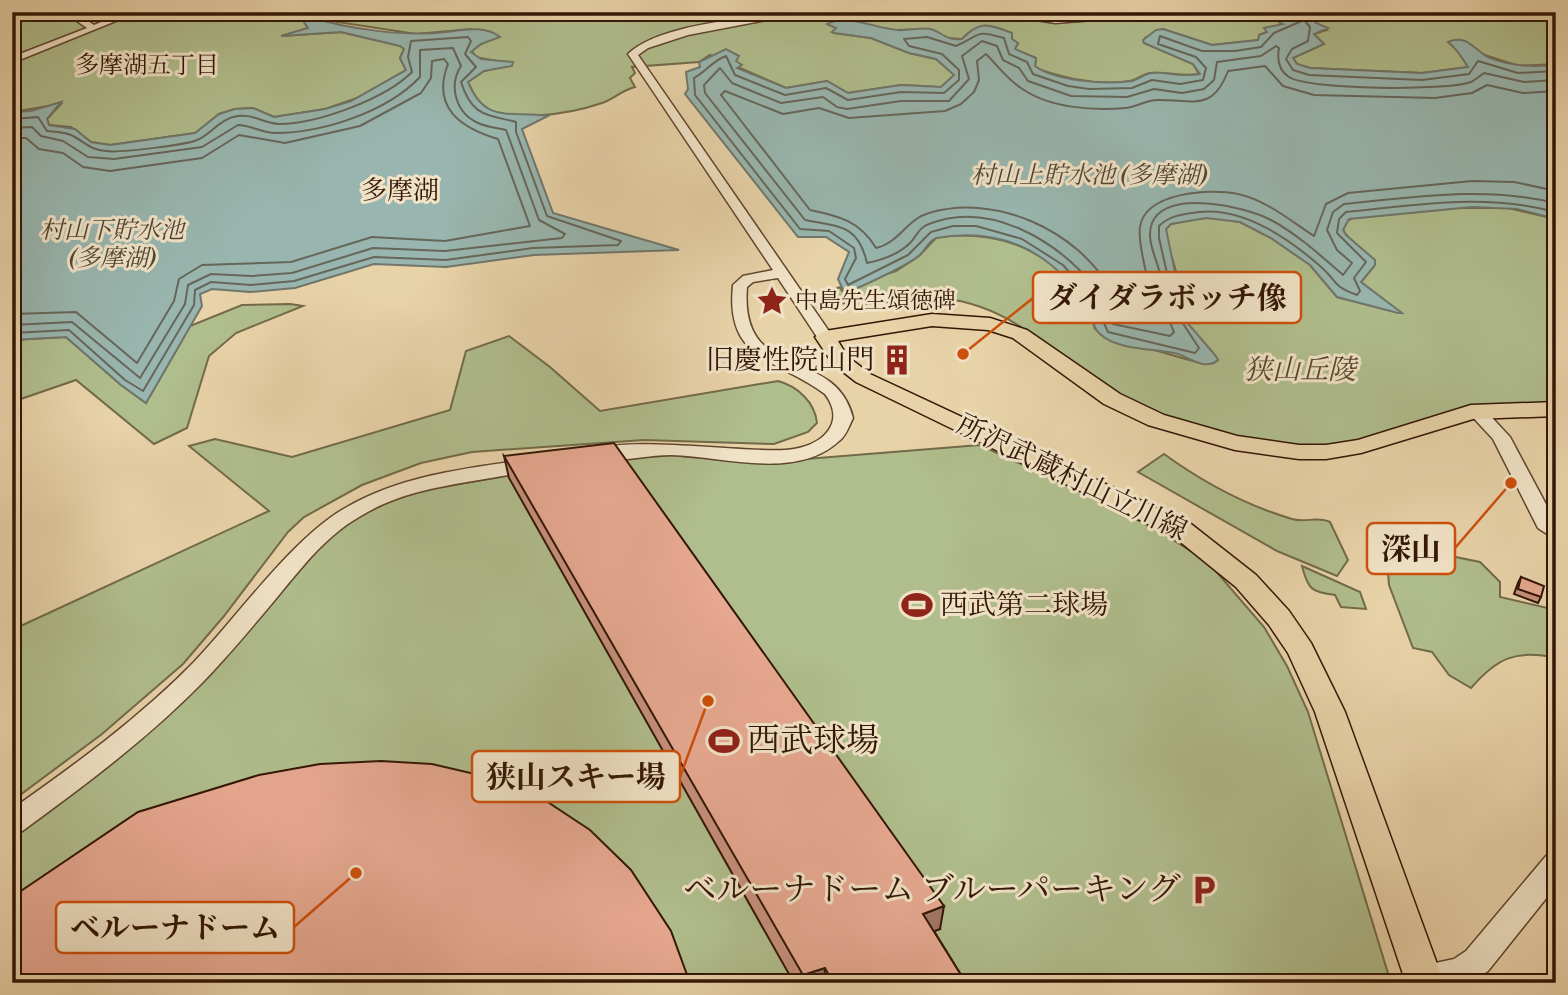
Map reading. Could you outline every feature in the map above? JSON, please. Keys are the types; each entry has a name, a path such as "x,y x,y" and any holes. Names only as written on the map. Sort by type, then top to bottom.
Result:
{"main road":[{"path":"837,341 932,320 990,324 1020,334 1112,398 1156,420 1235,443 1299,452 1326,452 1361,446 1477,412 1556,409"},
{"name":"所沢武蔵村山立川線","path":"837,341 863,378 1168,522 1206,546 1246,580 1291,634 1315,676 1424,980"}],"street":[{"path":"68,12 92,27"},
{"path":"12,60 134,12"},
{"path":"804,12 775,14 687,33 645,46 634,54 780,273 837,341"},
{"path":"997,12 1048,19 1193,12"},
{"path":"1059,12 1073,18"},
{"path":"575,458 668,450 780,457 808,451 831,440 844,418 837,397 821,384 756,347 743,331 740,285 748,279 780,273"},
{"path":"1477,412 1501,437 1545,524 1556,534"},
{"path":"12,824 75,779 148,720 211,657 315,540 351,513 413,486 546,463"},
{"path":"1424,980 1459,972 1477,961 1556,865"}],"green space":[{"path":"12,12 976,12 1052,23 1116,19 1102,12 1177,12 1187,16 1207,12 1539,12 1532,14 1556,23 1556,64 1519,66 1450,44 1460,51 1468,67 1422,73 1310,68 1297,64 1293,58 1324,44 1314,34 1327,30 1302,13 1274,18 1283,25 1265,28 1267,32 1259,35 1259,40 1212,45 1163,29 1145,38 1144,43 1193,64 1199,74 1150,73 1130,81 1094,82 1071,79 1038,69 1035,66 1036,58 1014,49 1018,44 1012,39 1012,33 998,29 979,28 962,39 946,38 930,29 895,30 834,21 829,25 837,28 832,32 834,33 871,38 909,53 936,59 955,75 941,87 901,85 848,93 827,81 786,88 710,55 699,62 632,67 635,73 630,78 635,87 606,101 557,113 523,116 492,111 479,105 468,82 484,71 513,64 475,57 472,50 486,41 471,29 416,34 305,17 302,19 308,28 282,36 341,32 401,46 404,49 400,58 406,70 357,98 325,109 274,117 253,108 235,109 219,114 196,133 110,145 91,142 71,127 49,125 47,119 61,104 12,112"},
{"name":"狭山丘陵","path":"1456,208 1508,208 1556,219 1556,409 1471,412 1361,446 1299,452 1156,420 1020,334 1021,327 973,305 952,299 926,297 858,305 829,300 828,292 840,287 842,291 852,293 871,279 896,271 919,256 936,238 987,237 1011,243 1054,266 1072,284 1086,304 1095,329 1203,364 1214,363 1218,360 1189,326 1181,309 1176,272 1166,235 1166,229 1171,224 1215,217 1240,222 1271,238 1310,265 1337,297 1401,313 1361,282 1375,265 1343,230 1347,221 1353,218"},
{"path":"242,305 303,306 236,333 209,356 187,428 154,444 76,380 12,402 12,340 66,337 146,403 190,326"},
{"path":"509,336 550,367 600,411 778,381 804,396 813,408 817,423 808,432 774,444 644,440 472,452 421,463 362,485 304,517 288,532 224,616 183,664 102,734 12,801 12,630 269,511 189,446 215,439 292,457 450,410 466,351"},
{"name":"西武球場","path":"980,445 1114,507 1208,562 1264,627 1287,666 1308,712 1391,983 12,983 12,833 320,545 358,514 402,494 590,461 669,455 757,463"},
{"path":"1164,454 1210,484 1258,507 1297,520 1330,522 1348,560 1337,576 1277,551 1138,472"},
{"path":"1431,535 1446,555 1480,562 1500,582 1500,597 1556,610 1556,658 1530,655 1508,658 1490,669 1471,688 1449,675 1432,652 1413,648 1389,585 1387,560"},
{"path":"1302,566 1360,592 1366,609 1341,607 1335,595 1316,591 1306,580"}],"water":[{"name":"村山上貯水池 (多摩湖)","path":"1305,13 1316,23 1328,28 1314,34 1324,44 1293,58 1297,64 1310,68 1422,73 1468,67 1448,42 1455,40 1466,42 1490,58 1506,63 1531,66 1556,64 1556,219 1517,209 1472,207 1349,219 1343,230 1346,235 1375,260 1375,265 1361,282 1402,313 1337,297 1310,265 1271,238 1240,222 1206,218 1171,224 1166,229 1185,320 1218,360 1209,364 1178,354 1127,346 1108,339 1095,328 1087,302 1053,267 1024,248 991,237 973,235 936,238 912,261 844,292 838,279 849,252 826,237 798,237 685,94 688,89 686,72 700,67 699,62 726,49 739,56 736,61 742,65 737,68 786,88 827,81 848,93 901,85 941,87 954,75 936,59 909,53 871,38 834,33 832,32 836,28 827,24 835,21 852,21 898,30 931,29 957,39 962,39 979,26 990,26 1012,33 1012,39 1018,43 1015,49 1036,58 1035,66 1044,71 1081,81 1108,82 1131,81 1151,73 1200,74 1193,64 1144,43 1143,40 1156,30 1163,29 1212,45 1258,40 1259,35 1267,32 1264,28 1283,24 1274,18"},
{"name":"村山下貯水池 (多摩湖)","path":"309,17 395,33 474,29 494,33 500,37 481,44 471,52 481,59 513,62 512,66 484,71 468,82 475,96 491,110 548,116 522,129 553,213 679,250 534,255 446,267 374,264 295,288 250,292 212,289 200,294 202,306 146,403 66,337 12,340 12,112 31,111 61,102 47,119 49,125 75,129 91,142 110,145 195,133 219,114 235,109 253,108 274,117 325,109 351,101 406,70 400,58 404,49 400,46 341,32 281,36 308,28 302,19"}],"building":[{"path":"614,443 944,906 923,914 966,983 833,983 825,968 803,975 504,456"},
{"path":"1521,577 1544,586 1541,597 1518,589"},
{"path":"381,761 432,764 492,778 540,797 590,830 631,870 671,931 690,983 12,983 12,897 138,812 259,775 320,764"}],"place":[{"name":"中島先生頌徳碑","path":"772,301"},
{"name":"ダイダラボッチ像","path":"963,354"},
{"name":"旧慶性院山門","path":"897,360"},
{"name":"深山","path":"1511,483"},
{"name":"西武第二球場","path":"917,605"},
{"name":"狭山スキー場","path":"708,701"},
{"name":"西武球場","path":"724,741"},
{"name":"ベルーナドーム","path":"356,873"},
{"name":"ベルーナドーム ブルーパーキング","path":"1204,890"}],"district":[{"name":"多摩湖五丁目","path":"147,66"},
{"name":"多摩湖","path":"400,191"}]}
